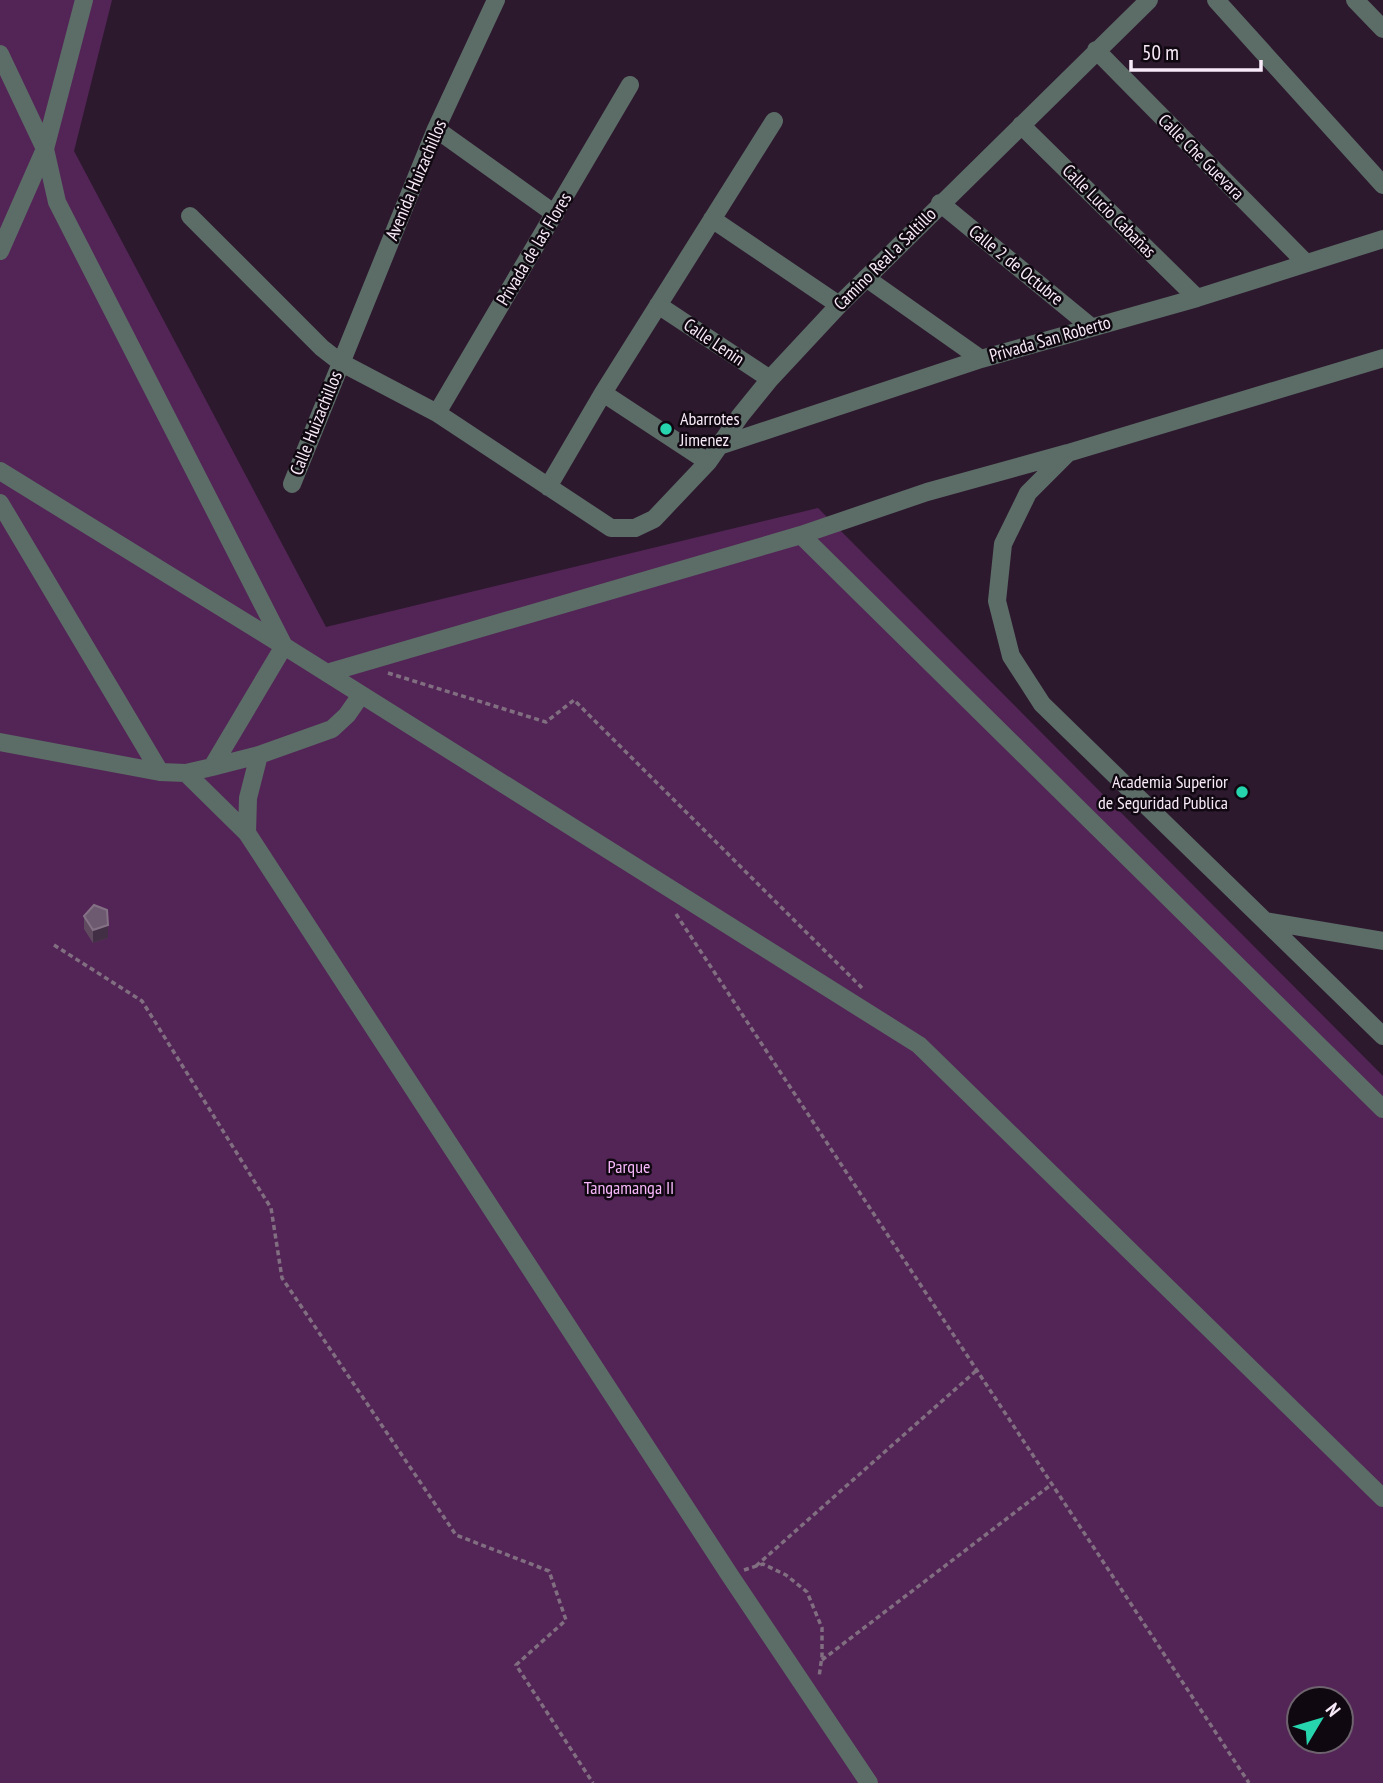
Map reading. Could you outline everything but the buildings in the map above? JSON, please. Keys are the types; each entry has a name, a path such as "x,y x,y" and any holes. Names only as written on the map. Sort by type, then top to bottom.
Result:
{"street":[{"path":"0,251 45,149 84,0"},
{"name":"Avenida Huizachillos","path":"340,362 436,129 496,0"},
{"name":"Camino Real a Saltillo","path":"548,486 611,528 635,528 654,519 708,462 770,379 839,305 1149,0"},
{"path":"1216,0 1383,185"},
{"path":"1355,0 1383,29"},
{"name":"Calle Che Guevara","path":"1096,50 1306,263"},
{"path":"0,54 45,149 57,202 284,646"},
{"name":"Privada de las Flores","path":"437,413 630,85"},
{"path":"190,216 294,321 340,362 437,413 548,486 603,393 774,121"},
{"name":"Calle Lucio Cabañas","path":"1021,125 1197,298"},
{"path":"436,129 555,214"},
{"name":"Calle 2 de Octubre","path":"940,204 1091,327"},
{"path":"712,219 839,305"},
{"name":"Privada San Roberto","path":"719,446 981,359 1197,298 1383,239"},
{"path":"866,278 981,359"},
{"name":"Calle Lenin","path":"658,305 770,379"},
{"path":"327,673 801,535 927,492 1068,453 1383,358"},
{"name":"Calle Huizachillos","path":"292,484 340,362"},
{"path":"603,393 708,462"},
{"path":"1068,453 1028,493 1003,544 997,601 1010,656 1042,704 1383,1037"},
{"path":"0,471 919,1045 1383,1499"},
{"path":"0,503 160,772"},
{"path":"801,535 1383,1108"},
{"path":"212,767 284,646"},
{"path":"0,742 160,772 186,773 259,755 332,729 347,715 361,695"},
{"path":"247,833 248,798 259,755"},
{"path":"186,773 247,833 729,1574 869,1783"},
{"path":"1265,921 1383,941"}],"path":[{"path":"386,672 546,722 574,700 870,995"},
{"path":"675,912 1249,1783"},
{"path":"54,945 142,1000 271,1208 282,1278 456,1535 549,1571 566,1620 516,1665 593,1783"},
{"path":"756,1566 977,1370"},
{"path":"822,1660 1052,1485"},
{"path":"729,1574 763,1564 807,1592 822,1628 822,1660 815,1703"}],"green space":[{"name":"Parque Tangamanga II","path":"0,0 112,0 74,151 326,627 818,508 1383,1076 1383,1783 0,1783"}],"place":[{"name":"Abarrotes Jimenez","path":"666,429"},
{"name":"Academia Superior de Seguridad Publica","path":"1242,792"}]}
